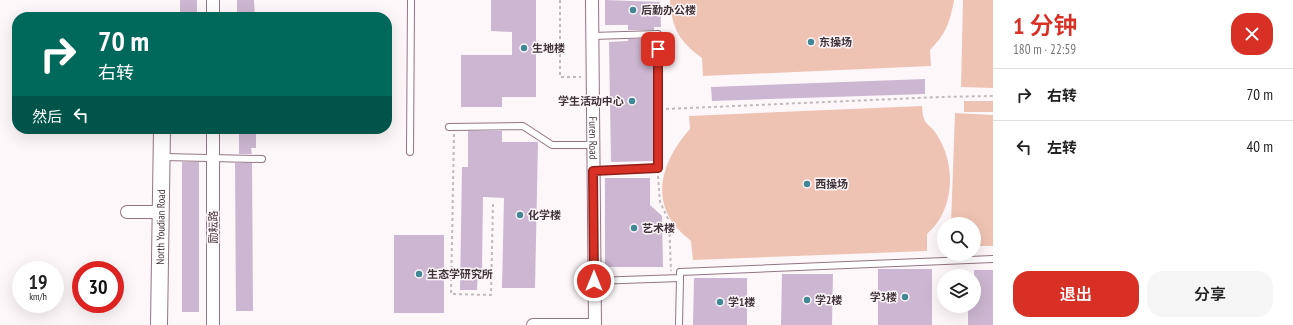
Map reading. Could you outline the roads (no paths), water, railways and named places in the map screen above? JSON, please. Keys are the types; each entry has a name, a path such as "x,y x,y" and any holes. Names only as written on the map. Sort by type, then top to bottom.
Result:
{"street":[{"path":"213,12 214,0"},
{"name":"Furen Road","path":"592,0 595,325"},
{"name":"North Youdian Road","path":"159,325 162,134"},
{"name":"励耘路","path":"213,134 213,325"},
{"path":"127,212 161,212"},
{"path":"533,325 595,325"}],"lane":[{"path":"410,152 412,0"},
{"path":"592,36 658,34 658,168 593,171"},
{"path":"451,127 523,126 552,145 593,145"},
{"path":"162,157 262,159"},
{"path":"679,325 680,272 993,259"},
{"path":"594,281 680,278"}],"place":[{"name":"后勤办公楼","path":"633,10"},
{"name":"东操场","path":"811,42"},
{"name":"生地楼","path":"524,48"},
{"name":"学生活动中心","path":"632,101"},
{"name":"西操场","path":"807,184"},
{"name":"化学楼","path":"520,215"},
{"name":"艺术楼","path":"634,228"},
{"name":"生态学研究所","path":"419,274"},
{"name":"学3楼","path":"905,297"},
{"name":"学2楼","path":"807,300"},
{"name":"学1楼","path":"720,302"}]}
